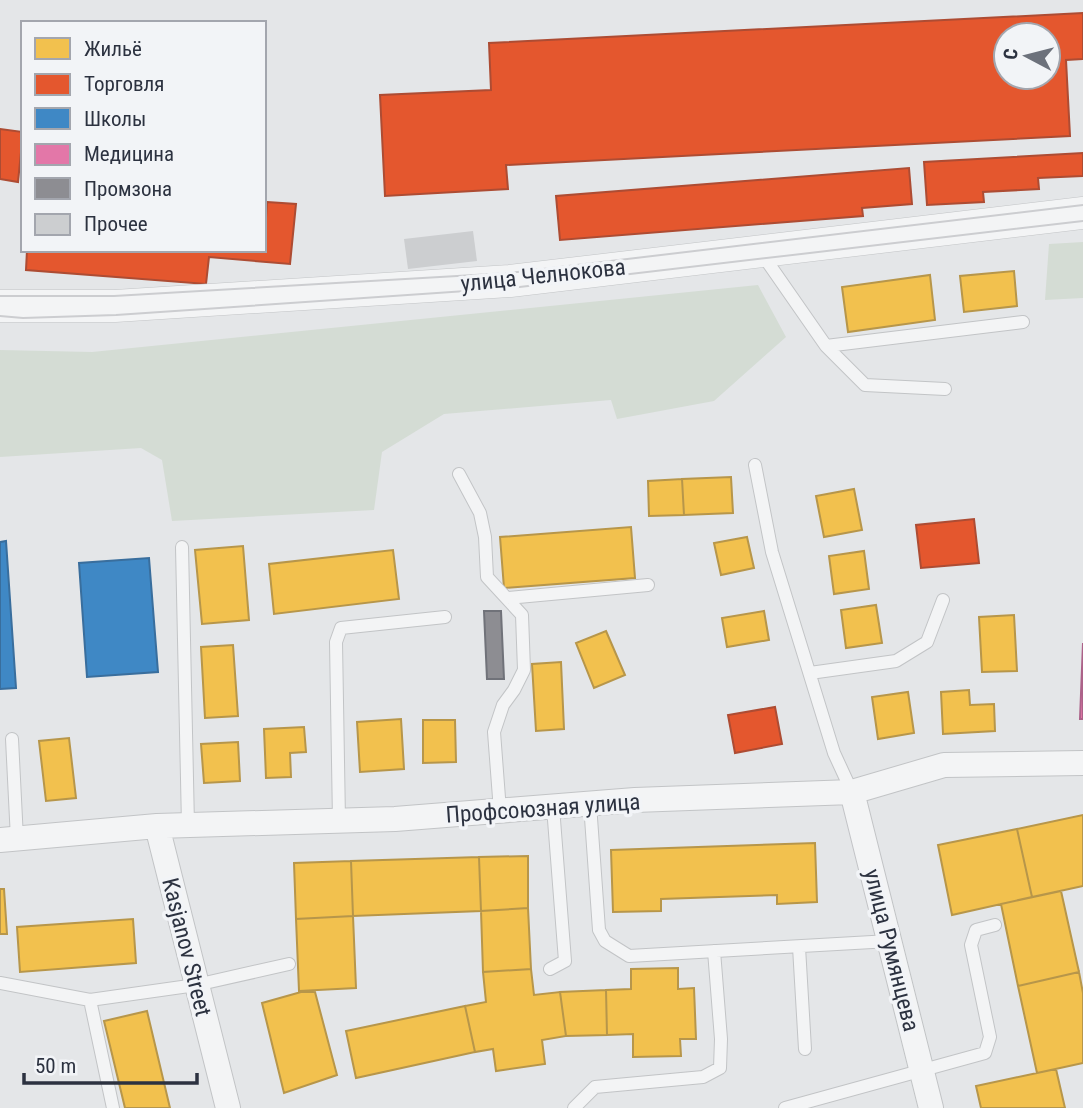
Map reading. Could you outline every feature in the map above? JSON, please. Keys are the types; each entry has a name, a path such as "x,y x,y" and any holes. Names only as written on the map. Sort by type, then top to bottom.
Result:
{"street":[{"name":"улица Челнокова","path":"0,306 115,306 510,281 1083,213"},
{"name":"Профсоюзная улица","path":"9,839 157,826 395,819 590,804 852,792 944,765 1083,763"},
{"name":"улица Румянцева","path":"852,792 931,1108"},
{"name":"Kasjanov Street","path":"157,826 228,1108"}],"lane":[{"path":"760,251 826,346 865,385 945,388"},
{"path":"826,346 1023,322"},
{"path":"755,465 772,552 834,753 852,792"},
{"path":"459,474 480,513 485,537 487,577 522,615 524,670 503,705 494,732 500,811"},
{"path":"181,547 188,825"},
{"path":"507,598 648,585"},
{"path":"810,673 896,661 927,642 943,600"},
{"path":"339,821 336,642 341,628 445,617"},
{"path":"9,839 12,738"},
{"path":"590,804 600,930 605,941 629,956 890,942"},
{"path":"550,969 565,961 553,807"},
{"path":"785,1108 985,1052 990,1037 971,945 976,930 995,925"},
{"path":"799,947 805,1049"},
{"path":"573,1108 595,1087 703,1077 720,1068 714,951"},
{"path":"0,983 90,1000 196,985 289,964"},
{"path":"90,1000 113,1108"}],"shaded area":[{"path":"1083,242 1083,298 1045,300 1049,244"},
{"path":"758,285 786,337 714,401 617,419 611,400 444,414 382,452 374,510 172,521 162,460 141,448 0,457 0,350 92,352"}],"building: Жильё":[{"path":"1014,271 1017,306 964,312 960,276"},
{"path":"930,275 935,320 848,332 842,287"},
{"path":"731,477 733,513 684,515 682,479"},
{"path":"682,479 684,515 649,516 648,481"},
{"path":"854,489 862,530 824,537 816,496"},
{"path":"631,527 635,578 504,588 500,537"},
{"path":"747,537 754,568 721,575 714,543"},
{"path":"243,546 249,620 202,624 195,550"},
{"path":"393,550 399,599 274,614 269,564"},
{"path":"864,551 869,589 834,594 829,556"},
{"path":"876,605 882,643 846,648 841,610"},
{"path":"764,611 769,640 727,647 722,618"},
{"path":"1014,615 1017,671 982,672 979,617"},
{"path":"606,631 625,675 594,688 576,643"},
{"path":"233,645 238,716 205,718 201,647"},
{"path":"561,662 564,729 536,731 532,664"},
{"path":"969,690 970,705 994,704 995,731 943,734 941,692"},
{"path":"908,692 914,733 878,739 872,697"},
{"path":"401,719 404,769 360,772 357,722"},
{"path":"423,720 455,720 456,762 423,763"},
{"path":"304,727 306,752 290,753 291,777 266,778 264,729"},
{"path":"69,738 76,798 46,801 39,741"},
{"path":"238,742 240,781 204,783 201,744"},
{"path":"1083,815 1083,886 1032,897 1017,829"},
{"path":"1017,829 1032,897 952,915 938,845"},
{"path":"815,843 817,902 777,904 777,895 661,899 661,911 613,912 611,850"},
{"path":"528,856 528,908 481,911 479,857"},
{"path":"479,857 481,911 353,916 351,861"},
{"path":"351,861 353,916 296,919 294,863"},
{"path":"0,889 4,889 7,934 0,934"},
{"path":"1061,891 1079,972 1018,986 1001,904"},
{"path":"528,908 531,969 483,972 481,911"},
{"path":"353,916 356,988 299,991 296,919"},
{"path":"133,919 136,963 20,972 17,927"},
{"path":"678,968 678,989 694,988 696,1039 680,1039 681,1056 633,1057 633,1034 607,1035 606,990 631,989 631,969"},
{"path":"531,969 534,995 560,992 566,1036 542,1040 545,1064 496,1071 493,1049 475,1052 465,1006 486,1002 483,972"},
{"path":"1079,972 1083,993 1083,1063 1037,1073 1018,986"},
{"path":"606,990 607,1035 566,1036 560,992"},
{"path":"301,992 315,992 337,1075 284,1093 262,1003"},
{"path":"465,1006 475,1052 356,1078 346,1031"},
{"path":"147,1011 170,1108 125,1108 104,1021"},
{"path":"1056,1069 1065,1108 981,1108 976,1086"}],"building: Торговля":[{"path":"1083,13 1083,59 1066,60 1070,136 506,165 508,189 385,196 380,95 491,90 489,43"},
{"path":"0,129 21,132 18,182 0,179"},
{"path":"1083,153 1083,176 1038,178 1039,189 983,192 984,202 927,205 924,162"},
{"path":"909,168 912,204 862,208 863,216 560,240 556,196"},
{"path":"267,202 296,204 290,264 209,257 206,284 26,270 27,252 266,252"},
{"path":"974,519 979,563 921,568 916,525"},
{"path":"775,707 782,744 735,753 728,715"}],"building: Школы":[{"path":"6,541 16,688 0,689 0,542"},
{"path":"149,558 158,672 87,677 79,563"}],"building: Медицина":[{"path":"1083,643 1083,719 1080,719"}],"building: Промзона":[{"path":"484,611 501,611 504,679 487,679"}],"building: Прочее":[{"path":"473,231 477,261 408,269 404,239"}],"tram line":[{"path":"0,296 114,296 509,273 1083,205"},
{"path":"0,316 23,318 116,315 511,288 1083,221"}]}
